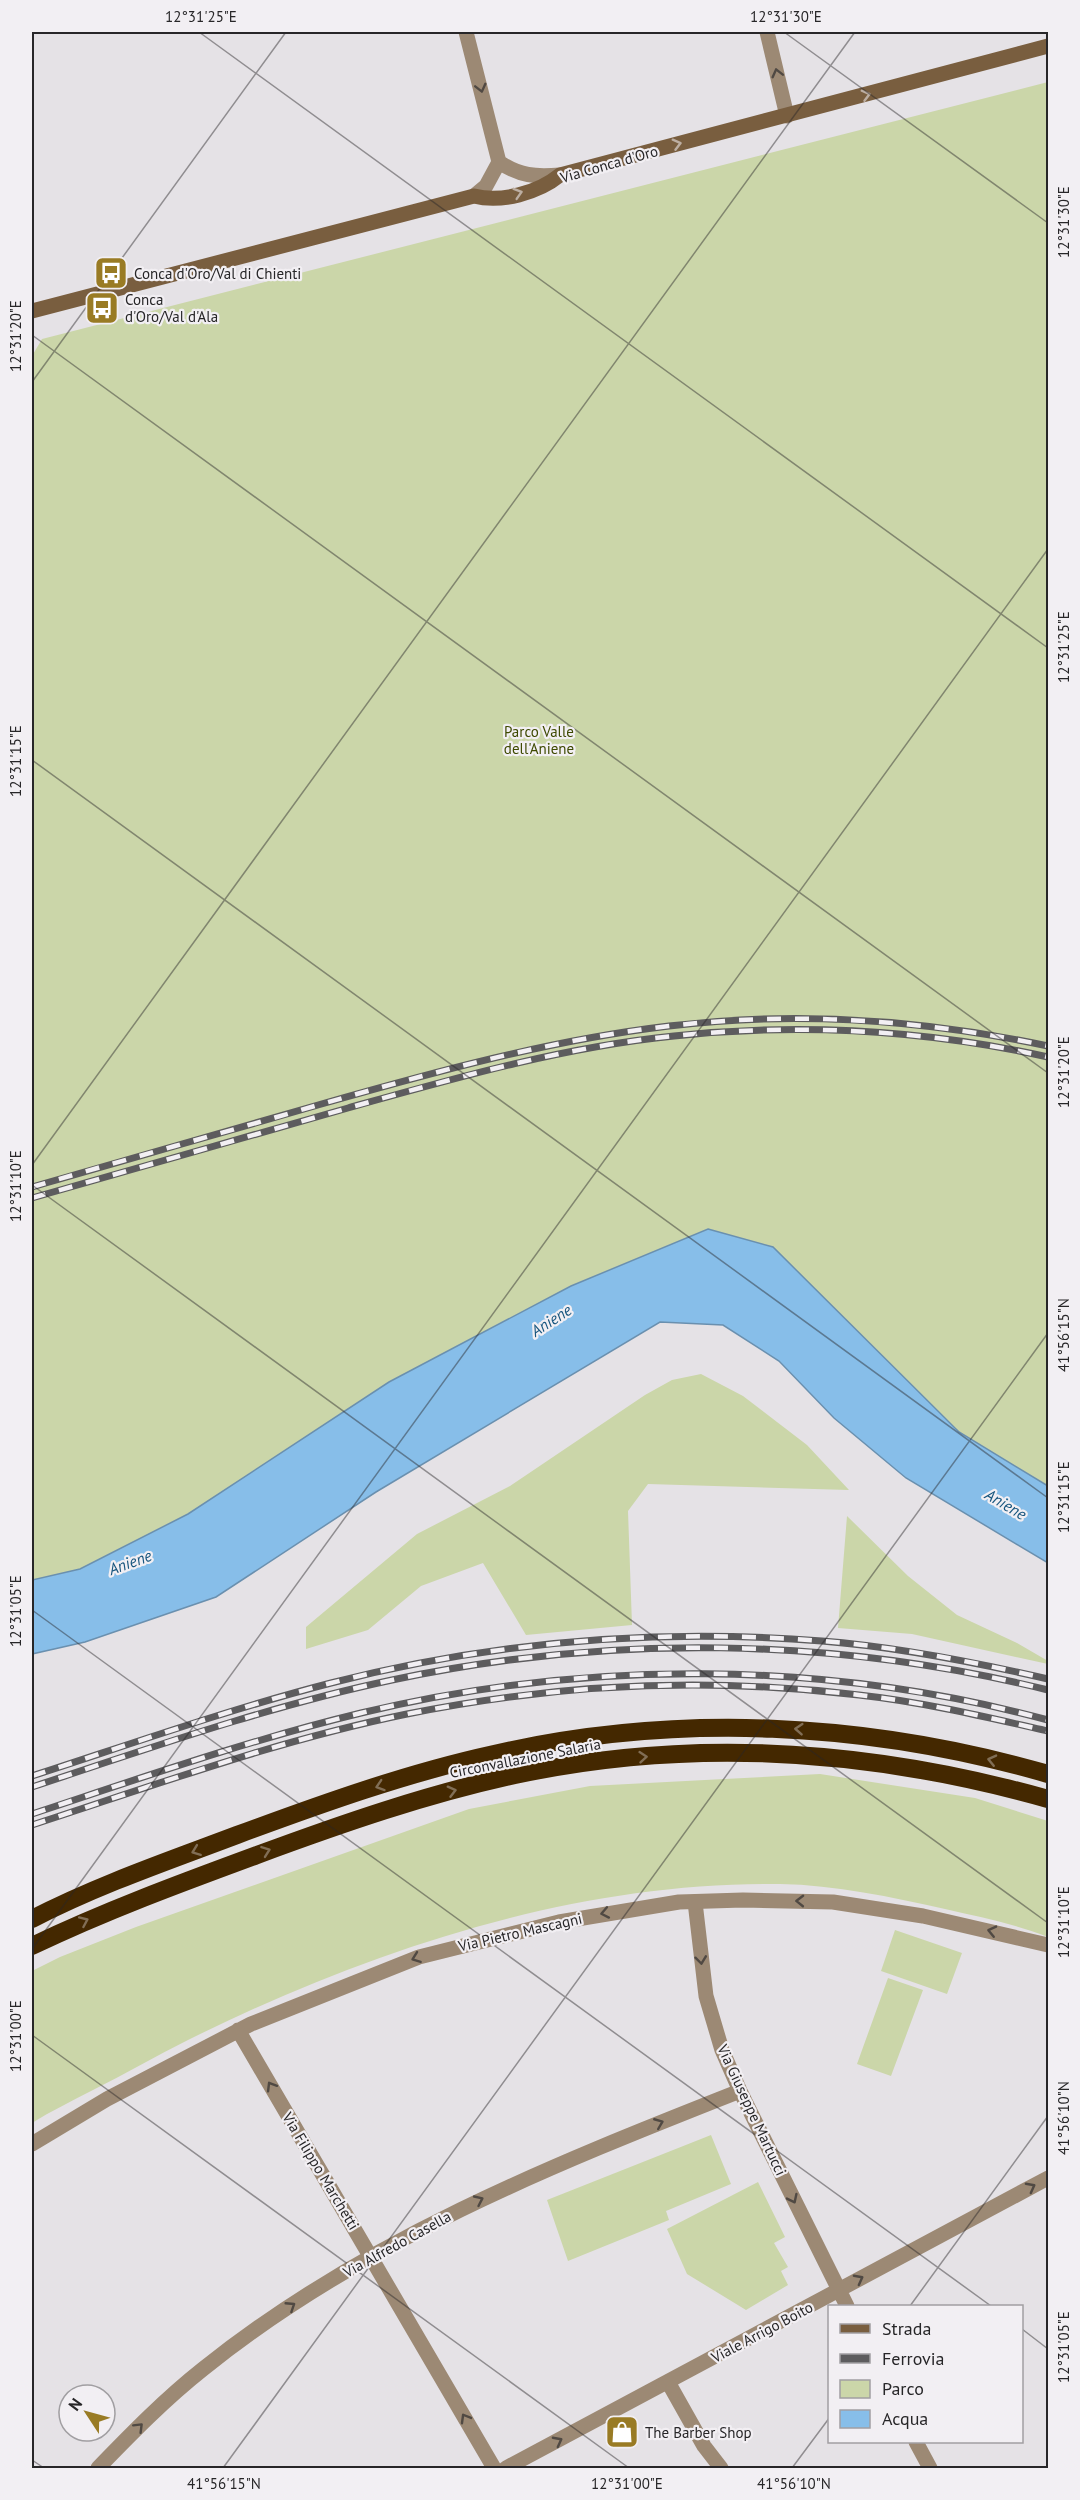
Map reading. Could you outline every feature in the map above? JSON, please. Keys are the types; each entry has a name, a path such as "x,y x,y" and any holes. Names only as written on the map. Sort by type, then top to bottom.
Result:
{"highway":[{"name":"Circonvallazione Salaria","path":"32,1918 135,1874 344,1797 484,1756 582,1738 671,1729 720,1727 816,1731 903,1741 1048,1774"},
{"name":"Circonvallazione Salaria","path":"32,1946 87,1920 164,1889 302,1838 417,1800 516,1775 596,1761 720,1752 828,1756 945,1774 1048,1800"}],"street":[{"path":"466,32 499,162 486,186 474,196"},
{"path":"767,32 787,116"},
{"name":"Via Conca d'Oro","path":"32,311 474,196 489,200 507,197 548,184 560,175 1048,46"},
{"path":"499,162 524,175 537,177 560,175"},
{"name":"Via Pietro Mascagni","path":"32,2144 92,2106 238,2030 349,1983 434,1953 559,1922 643,1906 695,1902 743,1900 848,1904 946,1921 1048,1945"},
{"name":"Via Giuseppe Martucci","path":"695,1902 701,1965 708,2006 722,2050 846,2305"},
{"name":"Via Filippo Marchetti","path":"238,2030 372,2256 494,2469"},
{"name":"Via Alfredo Casella","path":"98,2469 153,2413 204,2368 274,2318 372,2256 464,2207 526,2178 740,2091"},
{"name":"Viale Arrigo Boito","path":"506,2469 1048,2178"},
{"path":"668,2382 704,2446 721,2469"},
{"path":"917,2443 930,2469"}],"green space":[{"name":"Parco Valle dell'Aniene","path":"1048,82 1048,1486 959,1432 773,1247 708,1229 571,1286 389,1382 188,1514 80,1569 32,1580 32,356 42,339"},
{"path":"701,1374 743,1396 807,1445 849,1490 648,1484 628,1511 632,1625 526,1635 483,1563 421,1586 368,1630 306,1649 306,1627 417,1534 510,1486 645,1395 672,1380"},
{"path":"847,1516 908,1576 957,1615 1017,1643 1048,1661 1048,1664 912,1634 838,1628"},
{"path":"820,1774 975,1798 1048,1821 1048,1937 997,1921 843,1889 780,1884 703,1886 627,1894 551,1908 475,1927 401,1950 328,1977 188,2040 32,2123 32,1971 60,1957 136,1927 469,1809 590,1786"},
{"path":"895,1930 962,1953 947,1994 881,1971"},
{"path":"888,1978 923,1990 891,2076 857,2064"},
{"path":"711,2135 731,2184 666,2211 669,2220 568,2261 547,2200"},
{"path":"758,2182 785,2237 774,2243 788,2267 781,2271 788,2285 746,2310 687,2274 667,2229"}],"water":[{"name":"Aniene","path":"708,1229 773,1247 959,1432 1048,1486 1048,1563 906,1478 834,1418 779,1361 723,1325 660,1322 376,1492 216,1597 85,1642 32,1654 32,1580 80,1569 188,1514 389,1382 571,1286"}],"railway":[{"path":"32,1187 449,1069 536,1048 625,1032 716,1021 812,1019 907,1024 1002,1037 1048,1046"},
{"path":"32,1198 469,1075 550,1056 633,1041 721,1032 815,1030 956,1040 1048,1057"},
{"path":"32,1776 218,1715 331,1683 452,1657 575,1642 698,1636 822,1641 936,1656 1048,1679"},
{"path":"32,1787 210,1729 346,1690 474,1665 556,1655 638,1649 721,1648 803,1651 967,1672 1048,1690"},
{"path":"32,1814 195,1760 319,1724 446,1695 532,1683 618,1676 705,1674 792,1677 878,1686 964,1700 1048,1720"},
{"path":"32,1825 218,1764 359,1725 463,1704 576,1690 689,1685 802,1689 859,1695 954,1710 1048,1731"}],"place":[{"name":"Conca d'Oro/Val di Chienti","path":"111,273"},
{"name":"Conca d'Oro/Val d'Ala","path":"102,308"},
{"name":"The Barber Shop","path":"622,2432"}]}
